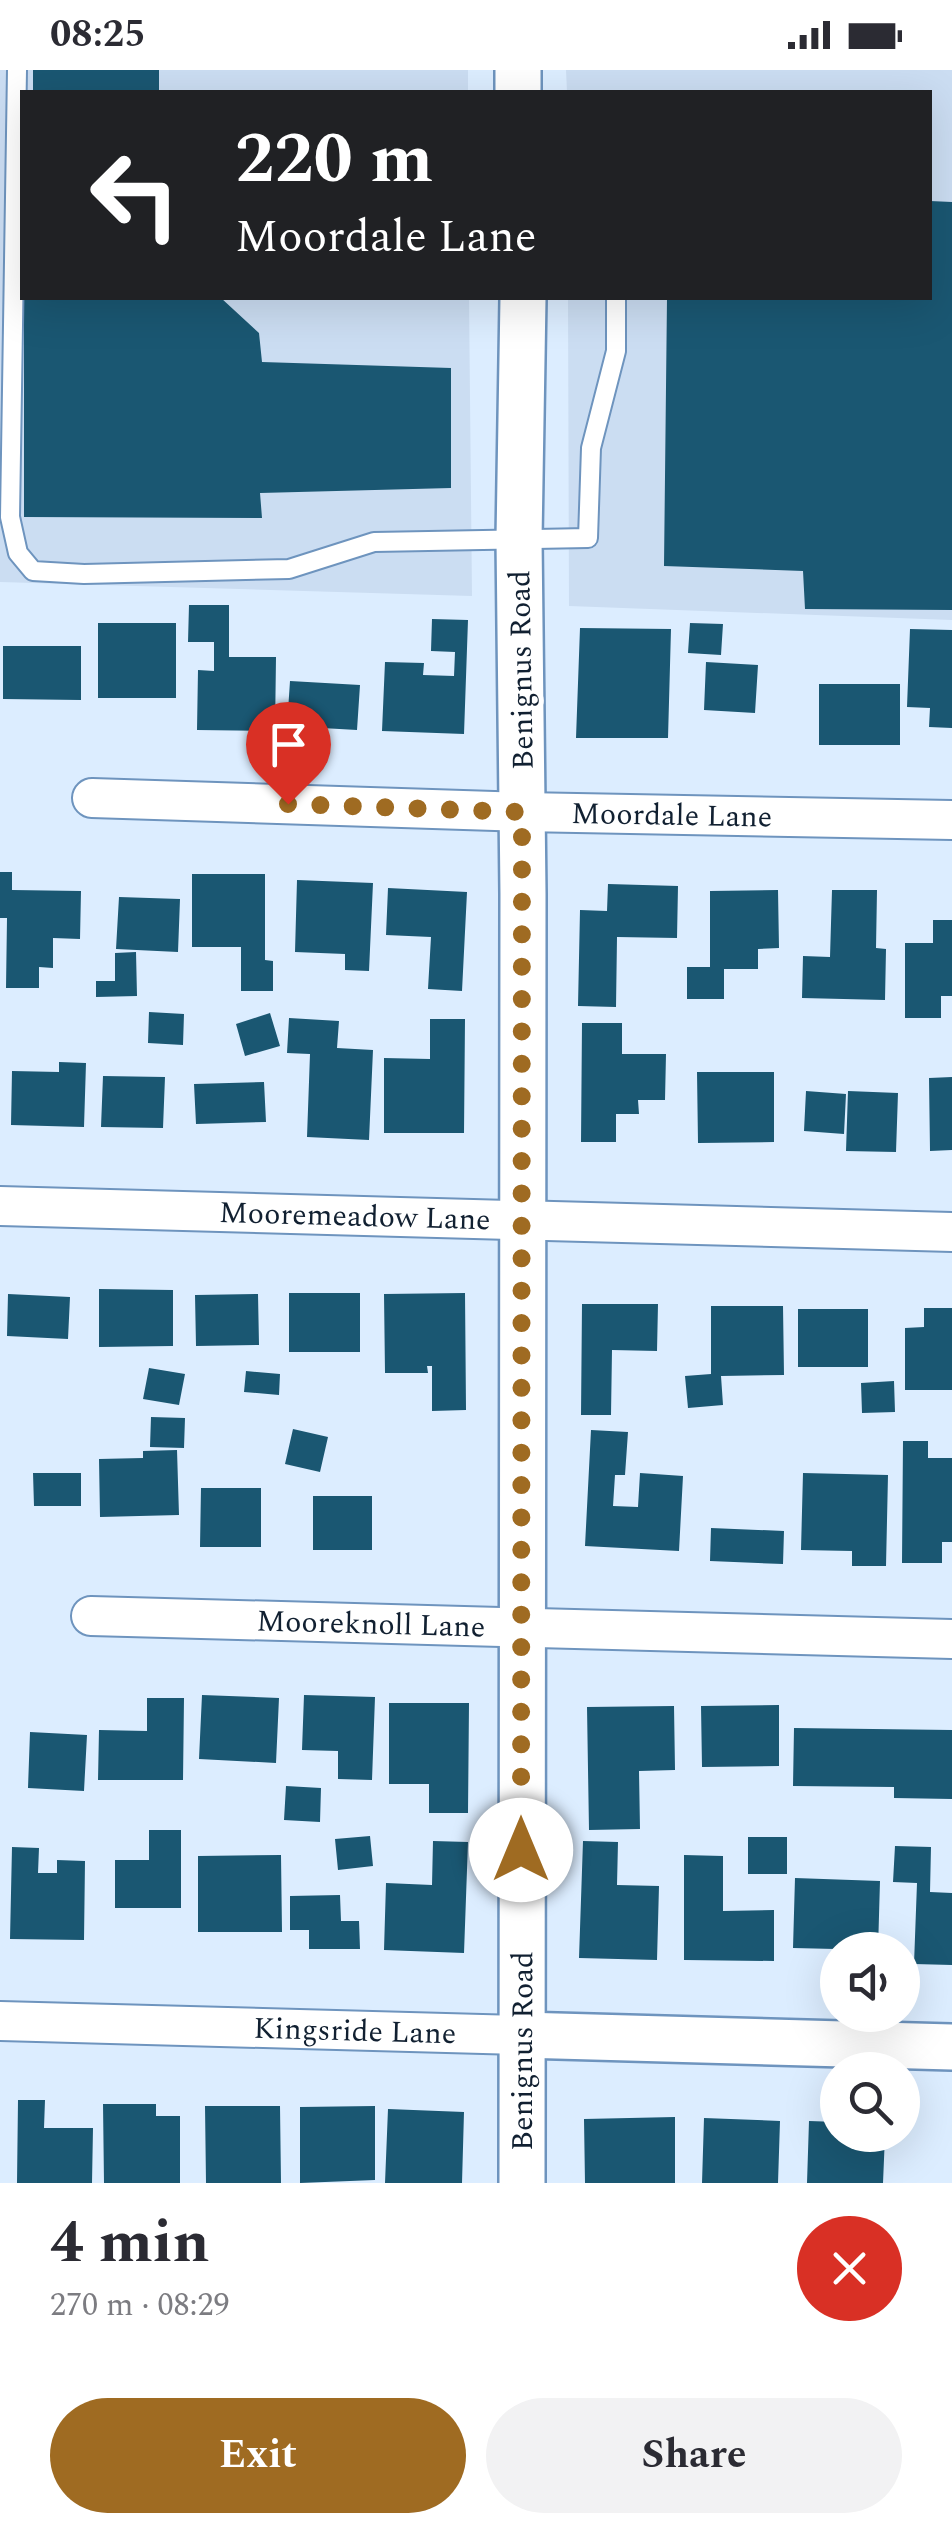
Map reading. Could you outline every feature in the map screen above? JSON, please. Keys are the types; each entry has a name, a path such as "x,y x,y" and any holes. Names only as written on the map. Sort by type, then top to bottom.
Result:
{"street":[{"name":"Benignus Road","path":"522,2183 519,538 523,300"},
{"name":"Moordale Lane","path":"92,798 952,820"},
{"name":"Mooremeadow Lane","path":"0,1206 952,1232"},
{"name":"Mooreknoll Lane","path":"91,1616 952,1639"},
{"name":"Kingsride Lane","path":"0,2021 952,2047"}],"lane":[{"path":"17,70 10,517 18,553 33,571 84,574 289,569 374,542 588,538 591,448 616,352 616,300"}],"shaded area":[{"path":"0,70 468,70 468,90 20,90 20,300 469,300 472,596 0,582"},
{"path":"566,70 952,70 952,620 569,606 568,300 932,300 932,90 567,90"}],"building":[{"path":"33,70 159,70 159,90 33,90"},
{"path":"932,201 952,202 952,610 805,609 803,571 664,566 667,300 932,300"},
{"path":"24,300 223,300 259,333 262,362 451,368 451,488 260,493 262,518 24,517"},
{"path":"189,605 229,605 229,657 276,657 275,731 197,730 198,670 214,671 214,642 188,642"},
{"path":"432,619 468,620 464,734 382,731 385,662 424,663 423,675 454,676 455,652 431,651"},
{"path":"98,623 176,623 176,698 98,698"},
{"path":"690,623 723,624 721,655 688,653"},
{"path":"580,628 671,629 668,738 576,738"},
{"path":"910,629 952,630 952,728 929,727 930,708 907,707"},
{"path":"3,646 81,646 81,700 3,699"},
{"path":"706,662 758,665 755,713 704,710"},
{"path":"290,681 360,685 357,730 287,726"},
{"path":"819,684 900,684 900,745 819,745"},
{"path":"0,872 12,872 12,890 81,891 80,939 53,938 53,968 39,967 39,988 6,988 7,918 0,918"},
{"path":"192,874 265,874 265,960 273,961 273,991 241,991 241,947 192,947"},
{"path":"297,880 373,883 369,971 345,970 345,954 295,952"},
{"path":"608,884 678,886 677,938 617,937 616,1007 578,1006 580,910 607,911"},
{"path":"388,888 467,892 462,991 428,989 431,937 386,935"},
{"path":"778,890 779,948 758,949 758,969 724,969 724,999 687,999 687,967 710,967 710,891"},
{"path":"832,890 877,890 876,948 886,949 885,1000 802,998 803,956 830,957"},
{"path":"119,897 180,899 178,952 116,949"},
{"path":"933,920 952,920 952,996 941,996 941,1018 905,1018 905,943 933,943"},
{"path":"136,952 137,996 96,997 96,981 115,981 115,953"},
{"path":"149,1012 184,1014 183,1045 148,1043"},
{"path":"270,1013 280,1046 245,1056 236,1024"},
{"path":"289,1018 339,1021 337,1048 373,1050 369,1140 307,1137 310,1054 287,1053"},
{"path":"430,1019 465,1019 464,1133 384,1133 384,1058 430,1059"},
{"path":"582,1023 622,1023 622,1054 666,1054 665,1100 638,1100 639,1114 616,1114 616,1142 581,1142"},
{"path":"59,1062 86,1063 84,1127 11,1125 12,1071 59,1072"},
{"path":"697,1072 774,1072 774,1142 698,1143"},
{"path":"103,1076 165,1077 163,1128 101,1127"},
{"path":"952,1077 952,1150 930,1151 929,1078"},
{"path":"264,1082 266,1122 196,1124 194,1084"},
{"path":"806,1091 846,1094 844,1134 804,1131"},
{"path":"848,1091 898,1093 896,1152 846,1151"},
{"path":"99,1289 173,1290 173,1346 99,1347"},
{"path":"289,1293 360,1293 360,1352 289,1352"},
{"path":"465,1293 466,1410 432,1411 432,1366 427,1366 428,1373 385,1373 384,1294"},
{"path":"8,1294 70,1297 68,1339 7,1336"},
{"path":"258,1294 259,1345 196,1346 195,1295"},
{"path":"582,1304 658,1304 657,1351 612,1350 611,1415 581,1415"},
{"path":"711,1306 783,1306 784,1375 721,1376 723,1405 688,1408 685,1376 711,1374"},
{"path":"924,1308 952,1308 952,1390 905,1390 905,1328 924,1327"},
{"path":"798,1309 868,1309 868,1367 798,1367"},
{"path":"149,1368 185,1374 179,1405 143,1399"},
{"path":"246,1371 280,1374 279,1395 244,1392"},
{"path":"894,1381 895,1412 862,1413 861,1383"},
{"path":"151,1417 185,1418 184,1448 150,1447"},
{"path":"293,1429 328,1437 320,1472 285,1464"},
{"path":"591,1430 628,1432 625,1475 615,1475 613,1506 638,1507 640,1473 683,1476 679,1551 585,1546"},
{"path":"903,1441 928,1441 928,1458 952,1458 952,1542 942,1542 942,1563 902,1563"},
{"path":"177,1450 179,1515 100,1517 99,1459 143,1458 143,1451"},
{"path":"33,1473 81,1473 81,1506 34,1506"},
{"path":"803,1473 888,1475 886,1566 852,1566 852,1551 801,1550"},
{"path":"201,1488 261,1488 261,1547 200,1547"},
{"path":"313,1496 372,1496 372,1550 313,1550"},
{"path":"711,1528 784,1531 783,1564 710,1561"},
{"path":"202,1695 279,1698 276,1763 199,1759"},
{"path":"304,1695 375,1697 372,1780 338,1779 338,1751 302,1750"},
{"path":"147,1698 184,1698 183,1780 98,1780 99,1730 147,1731"},
{"path":"389,1703 469,1703 468,1813 429,1813 429,1784 389,1784"},
{"path":"779,1705 779,1766 702,1767 701,1706"},
{"path":"674,1706 675,1770 639,1771 640,1829 589,1830 587,1707"},
{"path":"794,1728 952,1730 952,1799 894,1798 894,1787 793,1786"},
{"path":"30,1732 87,1735 84,1791 28,1788"},
{"path":"286,1786 321,1788 320,1822 284,1820"},
{"path":"149,1830 181,1830 181,1908 115,1908 115,1860 149,1860"},
{"path":"370,1836 373,1866 338,1870 335,1839"},
{"path":"748,1837 787,1837 787,1874 748,1874"},
{"path":"433,1841 468,1842 464,1953 384,1950 386,1883 432,1885"},
{"path":"583,1841 618,1842 617,1885 659,1886 657,1960 579,1958"},
{"path":"895,1846 931,1847 930,1892 952,1893 952,1965 920,1964 920,1932 915,1932 917,1883 893,1882"},
{"path":"12,1847 39,1848 38,1873 57,1873 57,1860 85,1861 84,1940 10,1939"},
{"path":"281,1855 282,1932 198,1932 198,1856"},
{"path":"684,1855 723,1856 723,1911 774,1910 774,1961 684,1960"},
{"path":"795,1878 880,1881 879,1932 820,1932 820,1949 793,1948"},
{"path":"340,1895 341,1921 359,1921 360,1949 309,1949 309,1930 290,1930 290,1896"},
{"path":"18,2100 45,2100 44,2128 93,2128 92,2183 17,2183"},
{"path":"103,2104 156,2104 156,2116 180,2116 180,2183 104,2183"},
{"path":"205,2106 280,2106 281,2183 206,2183"},
{"path":"375,2106 375,2180 300,2183 300,2107"},
{"path":"388,2109 464,2112 462,2183 385,2183"},
{"path":"675,2117 675,2183 585,2183 584,2119"},
{"path":"704,2118 780,2121 778,2183 702,2183"},
{"path":"809,2121 820,2121 820,2152 884,2152 883,2183 807,2183"}],"route":[{"path":"288,804 522,812 521,1850"}]}
